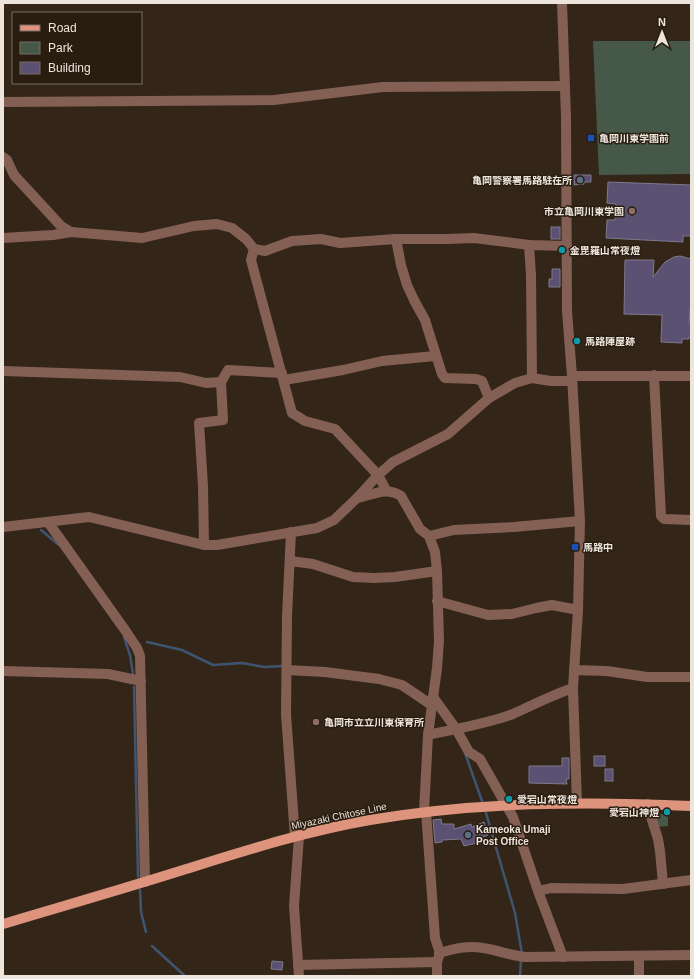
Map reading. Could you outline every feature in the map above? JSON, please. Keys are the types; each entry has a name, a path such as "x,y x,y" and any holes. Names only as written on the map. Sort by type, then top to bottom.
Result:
{"main road":[{"name":"Miyazaki Chitose Line","path":"3,924 297,836 370,820 425,812 543,803 691,806"}],"street":[{"path":"562,3 565,86 567,246 566,311 572,379 580,521 578,610 573,688 577,803"},
{"path":"3,102 274,100 384,87 565,86"},
{"path":"3,157 7,160 14,175 61,226 71,232"},
{"path":"3,238 53,235 71,232 142,238 194,226 217,224 232,228 246,239 254,249 265,251 292,241 321,239 340,243 396,239 448,240 474,238 529,245 567,246"},
{"path":"396,239 407,285 425,320 435,356 442,374 445,378 476,379 482,382 489,398"},
{"path":"529,245 531,275 532,378"},
{"path":"254,249 252,260 292,413 305,421 335,428 378,475 386,490"},
{"path":"204,545 203,486 199,423 223,420 221,382 228,370 283,376 344,370 382,361 435,356"},
{"path":"3,371 180,377 206,383 221,382"},
{"path":"654,375 661,516 664,519 691,520"},
{"path":"3,527 89,517 204,545 217,545 317,528 334,520 378,475 393,462 448,434 489,398 515,384 532,378 551,382 572,379 654,375 691,376"},
{"path":"357,498 386,490 396,492 401,496 420,529 429,536 435,552 439,641 428,735 425,812 435,938 438,958 437,976"},
{"path":"429,536 454,530 514,527 580,521"},
{"path":"48,522 137,648 140,656 145,882"},
{"path":"291,532 287,616 288,670 286,714 297,836 294,906 299,976"},
{"path":"290,561 313,564 353,577 395,578 437,571"},
{"path":"437,601 488,615 512,614 552,605 578,610"},
{"path":"288,670 325,672 378,679 402,685 433,702 456,729 469,752 480,759 513,817 538,891 563,957"},
{"path":"574,670 607,671 647,676 691,677"},
{"path":"3,671 108,674 141,681"},
{"path":"428,735 491,721 512,714 573,688"},
{"path":"647,804 658,839 663,884"},
{"path":"538,891 551,888 623,889 691,880"},
{"path":"298,965 438,958 453,949 471,947 482,948 514,957 691,955"},
{"path":"639,956 639,976"}],"green space":[{"path":"593,41 691,41 691,174 599,175"},
{"path":"653,814 668,814 668,826 657,827"}],"building":[{"path":"574,175 591,175 591,182 584,182 584,184 574,185"},
{"path":"608,182 691,185 691,236 683,236 683,242 606,238 607,220 615,220 616,204 607,203"},
{"path":"551,227 560,227 560,239 551,239"},
{"path":"680,256 691,259 691,299 689,323 691,323 691,337 689,337 689,339 682,339 682,343 661,342 662,315 624,314 625,260 654,260 653,277 665,262 674,257"},
{"path":"552,269 560,269 560,287 549,287 549,279 552,279"},
{"path":"594,756 605,756 605,766 594,766"},
{"path":"562,758 569,758 569,779 566,779 567,784 529,783 529,766 562,766"},
{"path":"605,769 613,769 613,781 605,781"},
{"path":"441,819 442,824 454,824 454,829 471,824 472,827 484,822 488,835 476,840 477,843 464,846 461,839 442,840 442,842 435,843 433,820"},
{"path":"272,961 283,962 282,970 271,969"}],"waterway":[{"path":"41,530 59,545"},
{"path":"124,637 130,655 133,674"},
{"path":"147,642 182,650 213,665 242,663 264,667 284,666"},
{"path":"134,687 138,877"},
{"path":"465,753 482,801"},
{"path":"486,813 515,913 522,954"},
{"path":"140,890 141,912 146,932"},
{"path":"152,946 185,976"},
{"path":"520,976 521,959"}],"place":[{"name":"亀岡川東学園前","path":"591,138"},
{"name":"亀岡警察署馬路駐在所","path":"580,180"},
{"name":"市立亀岡川東学園","path":"632,211"},
{"name":"金毘羅山常夜燈","path":"562,250"},
{"name":"馬路陣屋跡","path":"577,341"},
{"name":"馬路中","path":"575,547"},
{"name":"亀岡市立立川東保育所","path":"316,722"},
{"name":"愛宕山常夜燈","path":"509,799"},
{"name":"愛宕山神燈","path":"667,812"},
{"name":"Kameoka Umaji Post Office","path":"468,835"}]}
